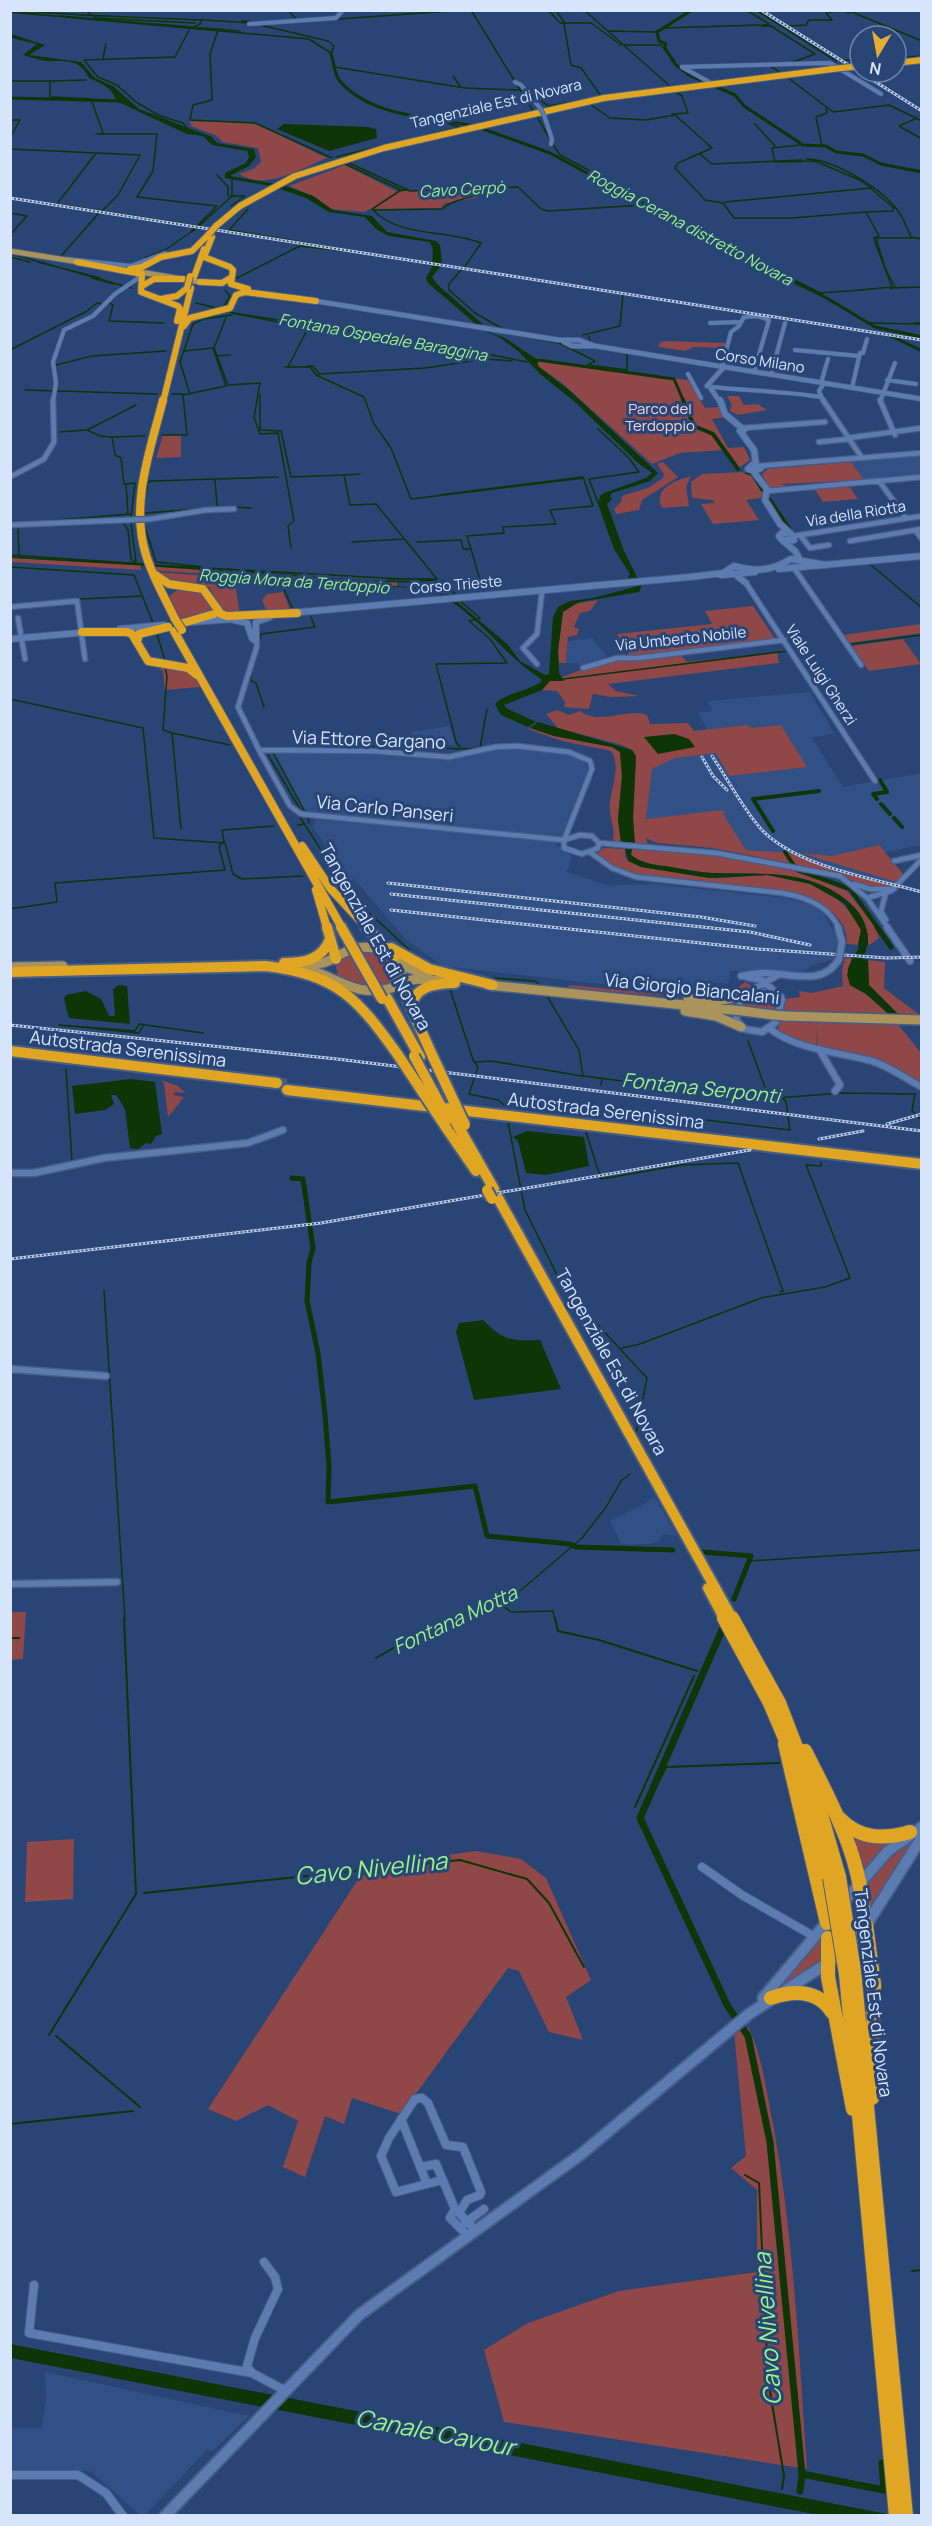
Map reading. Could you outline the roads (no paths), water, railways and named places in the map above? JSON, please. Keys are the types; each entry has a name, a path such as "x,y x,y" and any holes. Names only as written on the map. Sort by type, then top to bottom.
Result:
{"highway":[{"name":"Tangenziale Est di Novara","path":"189,277 211,234 242,207 284,182 358,156 603,99 848,67"},
{"path":"74,261 129,269 147,265 167,254 192,251 211,234"},
{"path":"211,234 203,256 232,269 231,284 296,297"},
{"path":"167,254 190,260 189,305 205,312 223,310"},
{"path":"74,261 140,273 144,276 141,292 179,308 175,336"},
{"path":"147,265 144,268 146,271 164,276"},
{"path":"142,286 154,279 189,277 205,266 225,265"},
{"path":"200,282 224,283 232,277"},
{"path":"214,284 232,290 235,299"},
{"path":"150,297 174,297 190,289"},
{"path":"190,289 175,336 136,495 136,532 150,573 164,584 196,587 205,591 217,613"},
{"path":"146,562 142,543 141,496 190,289"},
{"path":"176,349 187,320 231,307 240,293 251,292 316,301"},
{"name":"Tangenziale Est di Novara","path":"150,573 169,606 177,627 298,846"},
{"name":"Tangenziale Est di Novara","path":"150,573 204,684 417,1056 777,1709 834,1877 850,1972 870,2125 899,2490 896,2516"},
{"path":"169,606 166,598 168,592 179,587 196,587"},
{"path":"177,627 217,613 234,617 297,613"},
{"path":"82,633 121,631 136,634 201,622"},
{"path":"154,663 172,663 183,658 184,652 177,627"},
{"path":"136,634 146,659 154,663 190,668 204,684"},
{"path":"335,959 316,891 296,852 298,846 307,850 330,888 397,961"},
{"path":"374,935 417,965 447,980 493,985"},
{"path":"10,970 297,963 314,959 326,950 330,939"},
{"path":"268,965 316,975 332,983 362,1006"},
{"path":"411,1008 412,999 418,992 447,980"},
{"path":"400,983 434,1057 456,1127"},
{"path":"346,987 456,1127"},
{"name":"Autostrada Serenissima","path":"10,1051 276,1086 10,1057"},
{"name":"Autostrada Serenissima","path":"921,1158 288,1087 921,1164"},
{"path":"777,1709 835,1814 859,1885 874,1985 874,2074 870,2125"},
{"path":"777,1709 793,1769 827,1923"},
{"path":"835,1814 846,1826 871,1837 897,1837 918,1832"},
{"path":"822,1938 835,2021 864,2160"},
{"name":"Tangenziale Est di Novara","path":"850,1972 864,2160 899,2490 906,2516"},
{"path":"771,1998 784,1993 808,1994 830,2008 835,2021"}],"main road":[{"path":"15,252 164,276 189,277 200,282"},
{"name":"Corso Milano","path":"200,282 921,399"},
{"path":"723,367 714,389 725,414 743,429 754,450 757,468 767,491 765,500 780,524 795,536 797,563"},
{"path":"780,524 781,538 797,563"},
{"path":"781,538 790,542 795,536"},
{"path":"731,572 745,572 797,563 826,565 921,556"},
{"path":"791,560 797,563"},
{"path":"731,572 736,566 745,572"},
{"path":"731,572 746,583"},
{"name":"Corso Trieste","path":"201,622 217,613 230,619 731,572"},
{"path":"745,572 746,583"},
{"path":"256,641 257,620 282,614"},
{"path":"250,617 256,641"},
{"path":"230,619 247,623 252,638 256,641"},
{"path":"136,634 177,627"},
{"path":"10,639 82,633"},
{"path":"366,948 383,951 397,961 402,974 400,983 376,992 361,992 346,987 335,978 310,968 268,965 315,964 335,959 347,951 366,948"},
{"path":"335,959 333,969 335,978"},
{"name":"Via Giorgio Biancalani","path":"397,961 420,974 460,982 784,1016 851,1020 921,1020"},
{"name":"Via Giorgio Biancalani","path":"400,983 423,979 447,980"},
{"path":"540,990 709,1001 742,996"},
{"path":"540,990 695,1012 716,1016 741,1027"},
{"path":"741,2020 822,1938 827,1923 886,1852 918,1832"},
{"path":"165,2516 282,2392 359,2315 470,2229 580,2155 741,2020 849,1947 918,1832"},
{"path":"839,1909 855,1910 865,1922"},
{"path":"822,1938 834,1946 849,1947"}],"street":[{"path":"252,22 337,18 343,10"},
{"path":"711,84 682,68 830,63 881,94"},
{"path":"515,82 521,85 540,108 552,139 551,144"},
{"path":"59,259 131,266 140,264 151,256 167,254"},
{"path":"10,477 44,459 51,450 56,433 52,408 55,390 53,360 64,330 93,316 140,276 86,266 74,261"},
{"path":"723,367 730,334 746,315 758,316 769,320 754,372"},
{"path":"711,322 741,322"},
{"path":"771,375 785,324"},
{"path":"852,388 867,339"},
{"path":"795,350 860,356"},
{"path":"828,359 819,391 820,397 862,458"},
{"path":"894,433 880,403 881,393 895,363"},
{"path":"688,374 701,398"},
{"path":"887,380 916,384"},
{"path":"714,389 774,390 820,397"},
{"path":"743,429 837,421"},
{"path":"819,442 921,428"},
{"path":"757,468 921,453"},
{"path":"767,491 919,477 921,485"},
{"path":"879,481 906,518"},
{"path":"10,525 150,519 206,510 234,509"},
{"name":"Via della Riotta","path":"795,536 921,516"},
{"path":"850,541 921,529"},
{"path":"915,530 921,539"},
{"path":"795,536 810,548 829,545"},
{"path":"797,563 861,665"},
{"name":"Viale Luigi Gherzi","path":"746,583 875,781"},
{"path":"537,664 523,648 537,634 542,591"},
{"path":"10,607 75,600 82,633 84,659"},
{"path":"18,618 25,659"},
{"name":"Via Umberto Nobile","path":"582,668 617,658 638,658 784,640"},
{"name":"Via Carlo Panseri","path":"256,641 257,646 238,708 290,806 301,814 553,841 563,843 572,853 591,853 612,868 636,877 782,893 805,898 828,912 840,931 842,942 835,967 825,973 811,976 776,976 742,996"},
{"name":"Via Ettore Gargano","path":"259,750 372,751 439,757 465,755 502,747 569,752 586,758 592,765 563,843"},
{"path":"573,821 572,827 580,835"},
{"path":"563,843 580,835 592,836 599,846"},
{"path":"591,853 599,846 716,853 831,873 884,893"},
{"path":"894,861 921,857"},
{"path":"867,898 894,889 921,857"},
{"path":"850,882 867,898 909,961"},
{"path":"884,893 881,911 889,925 887,928"},
{"name":"Via Carlo Panseri","path":"761,983 741,976 754,973 789,976"},
{"path":"772,988 775,981 789,976"},
{"path":"761,983 772,988 782,1000"},
{"path":"764,993 782,1000 776,1022 770,1029 755,1032 741,1027 736,1019 742,996 764,993"},
{"path":"770,1029 778,1035 819,1048 868,1059 921,1087"},
{"path":"819,1048 840,1085 835,1091"},
{"path":"10,1173 33,1173 104,1158 248,1143 283,1130"},
{"path":"10,1369 106,1376"},
{"path":"10,1584 117,1582"},
{"path":"702,1866 742,1895 822,1938"},
{"path":"442,2180 399,2192 394,2189 381,2152 415,2098 426,2100 444,2143 464,2147 481,2192 480,2195 467,2200 459,2211 470,2229"},
{"path":"401,2119 428,2184"},
{"path":"421,2167 436,2164 455,2209 450,2218 459,2227 470,2229"},
{"path":"470,2229 484,2209"},
{"path":"252,2373 247,2366 255,2337 278,2289 275,2277 264,2262"},
{"path":"34,2285 29,2333 162,2355 252,2373 282,2392"},
{"path":"10,2475 78,2475 106,2493 123,2516"}],"water":[{"path":"11,34 45,45 29,55 81,62 95,78 113,86 139,109 212,137 217,143 254,149 256,157 249,166 230,176 276,184 271,186 225,178 225,173 246,163 249,157 247,151 212,145 203,136 187,134 116,101 110,90 89,78 77,64 44,61 23,55 37,44 11,38"},
{"path":"284,124 368,127 376,129 377,138 329,151 277,129"},
{"path":"283,185 313,196 333,210 372,216 387,232 436,241 440,245 442,264 432,263 433,250 430,242 389,236 376,229 365,217 329,212 306,198 277,188"},
{"path":"433,265 441,266 432,277 438,285 487,328 477,325 428,283 426,278"},
{"path":"477,328 505,338 538,360 538,366 570,391 658,473 650,481 612,493 610,496 612,499 607,504 624,551 638,579 627,580 630,574 614,549 598,504 600,496 604,493 646,478 652,473 638,463 575,402 540,374 518,351 499,337"},
{"path":"155,570 409,587 432,590 452,598 411,588"},
{"path":"642,585 639,592 579,602 563,612 558,651 559,673 564,681 550,681 542,690 504,705 536,722 528,727 501,715 495,704 503,698 536,685 541,682 541,679 517,661 474,619 450,601 455,600 507,644 520,661 545,675 549,674 553,617 558,607 570,601 593,598"},
{"path":"538,722 632,750 636,756 633,817 635,845 621,844 618,819 622,776 620,752 612,747 554,736 530,728"},
{"path":"674,734 689,739 695,747 658,754 644,737"},
{"path":"625,849 632,849 631,855 635,858 655,865 712,873 781,875 814,882 845,899 855,909 863,920 868,946 858,945 861,930 844,903 810,884 767,875 710,878 641,867 628,861"},
{"path":"852,958 868,960 869,985 901,1017 892,1017 866,994 850,985 847,975"},
{"path":"119,985 127,986 130,1024 69,1018 64,999 66,995 86,991 101,999 109,1016 115,1016 113,989"},
{"path":"131,1079 155,1082 162,1134 156,1136 151,1144 146,1143 138,1149 130,1148 125,1109 116,1095 111,1095 114,1104 105,1110 75,1114 72,1086"},
{"path":"527,1131 584,1137 589,1166 546,1175 526,1173 518,1141 513,1137"},
{"path":"483,1320 508,1338 540,1340 561,1389 474,1400 456,1332 459,1323"},
{"name":"Canale Cavour","path":"10,2344 892,2515 818,2515 11,2358"}],"waterway":[{"path":"16,10 93,16"},
{"path":"85,10 93,16"},
{"path":"288,10 296,19"},
{"path":"338,19 465,10"},
{"path":"471,10 533,111"},
{"path":"548,10 560,23 591,23 621,45"},
{"path":"556,10 564,22"},
{"name":"Cavo Cerpò","path":"584,10 671,87"},
{"path":"647,10 690,10"},
{"path":"692,10 657,32 659,41 666,44 665,48 675,64 689,75 735,95 744,106 803,145 826,146 836,152 863,155 881,164 922,172"},
{"path":"746,10 769,24 763,25"},
{"path":"756,10 836,61"},
{"path":"789,26 806,25 809,20 832,20 826,13 841,10 849,13"},
{"path":"847,10 922,41"},
{"path":"10,11 45,15"},
{"path":"10,12 218,31"},
{"path":"59,16 240,31"},
{"path":"93,16 201,20"},
{"path":"93,16 96,18 195,23"},
{"path":"194,27 201,20"},
{"path":"201,20 250,23"},
{"path":"242,21 255,22"},
{"path":"564,24 571,65 581,68 601,96"},
{"path":"260,25 328,41 334,46 331,54"},
{"path":"663,28 760,25"},
{"path":"761,26 771,26 815,54 793,62"},
{"path":"609,31 655,32 661,29"},
{"path":"187,128 183,123 158,115 136,102 117,85 98,77 84,60 175,57 189,30"},
{"path":"218,31 309,39 331,53"},
{"name":"Fontana Ospedale Baraggina","path":"218,31 210,54 212,100 193,105 190,120 255,123 332,158"},
{"path":"103,58 106,44"},
{"path":"625,45 661,45 675,61"},
{"name":"Roggia Cerana distretto Novara","path":"331,54 339,80 351,92 366,101 382,108 417,117 469,125"},
{"path":"908,57 922,56"},
{"path":"843,60 848,60"},
{"path":"770,66 781,73"},
{"path":"335,67 465,88 520,90"},
{"path":"453,76 460,86"},
{"path":"787,77 833,112 889,105 922,121"},
{"path":"51,81 86,80"},
{"path":"10,81 50,81 50,97 91,99 103,133"},
{"name":"Cavo Cerpò","path":"527,89 548,106 584,100"},
{"name":"Cavo Cerpò","path":"672,114 688,113 682,96 674,91"},
{"path":"10,98 121,101"},
{"path":"590,104 610,118 646,120 675,115 712,148 678,163 675,168 705,200 723,203 734,218 792,218 866,212"},
{"path":"822,146 816,117 827,113 826,107"},
{"path":"536,115 550,139"},
{"path":"915,119 899,126 922,139"},
{"path":"10,120 20,120 10,138"},
{"name":"Cavo Cerpò","path":"394,143 459,127 447,123"},
{"path":"755,124 775,146"},
{"name":"Cavo Cerpò","path":"483,129 550,153 742,257 825,297 875,327 922,337"},
{"path":"96,134 157,134 153,171 137,197 217,206 197,226 57,204 96,153"},
{"name":"Roggia Cerana distretto Novara","path":"552,143 560,155 664,210"},
{"name":"Cavo Cerpò","path":"336,157 384,145"},
{"path":"775,161 772,148 800,145"},
{"path":"10,149 140,155 118,195 102,211"},
{"path":"700,154 712,164 775,161"},
{"path":"806,159 817,160 842,169 879,191 903,218 911,237 922,239"},
{"path":"775,161 802,160"},
{"path":"775,161 815,161 862,181 870,188"},
{"name":"Cavo Cerpò","path":"349,163 410,191 496,188"},
{"name":"Fontana Ospedale Baraggina","path":"345,164 400,191"},
{"path":"217,175 228,187 228,196"},
{"path":"232,179 232,196"},
{"name":"Cavo Cerpò","path":"496,188 518,187 541,209 548,211 644,205"},
{"path":"373,210 442,209 454,202 496,190 496,188"},
{"path":"725,202 870,188"},
{"path":"866,212 893,211 894,208 870,188"},
{"name":"Fontana Ospedale Baraggina","path":"400,191 407,190"},
{"name":"Fontana Ospedale Baraggina","path":"373,210 400,191"},
{"path":"199,226 232,196"},
{"path":"231,206 245,196 232,196"},
{"name":"Cavo Cerpò","path":"646,204 820,293 860,290"},
{"path":"248,209 229,230 355,251"},
{"name":"Fontana Ospedale Baraggina","path":"373,210 395,225 481,243 464,268"},
{"path":"860,290 892,287 875,242 874,238 879,236 866,212"},
{"path":"10,213 27,216 10,235"},
{"path":"61,256 99,213"},
{"path":"191,231 195,228"},
{"path":"145,258 165,250 197,228"},
{"path":"893,288 895,287 885,268 876,238 912,238"},
{"path":"237,278 300,246 353,252"},
{"path":"10,248 15,250"},
{"path":"12,254 59,267"},
{"path":"10,257 30,262"},
{"path":"38,262 59,267"},
{"path":"59,267 100,278"},
{"path":"59,267 131,288"},
{"name":"Fontana Ospedale Baraggina","path":"462,269 449,284 449,290 475,313 503,329"},
{"path":"92,278 114,284"},
{"path":"893,288 922,287"},
{"path":"224,306 230,296 225,290"},
{"path":"583,335 620,326 623,294"},
{"path":"10,350 87,311 97,303 102,304"},
{"path":"109,303 113,305 109,321 164,323"},
{"path":"196,303 217,308"},
{"name":"Fontana Ospedale Baraggina","path":"227,312 447,346 527,362"},
{"name":"Fontana Ospedale Baraggina","path":"232,313 308,328 288,367"},
{"path":"227,316 232,315"},
{"path":"190,394 180,362 193,324 203,319 227,316"},
{"path":"217,356 214,348 227,316"},
{"path":"870,323 922,324"},
{"path":"914,323 922,323"},
{"name":"Fontana Ospedale Baraggina","path":"502,333 559,343 595,361 588,365 627,370 627,354 621,352"},
{"path":"589,336 590,343"},
{"name":"Roggia Cerana distretto Novara","path":"891,336 922,351"},
{"path":"184,351 213,348 226,386 190,394"},
{"path":"56,365 92,356 166,351"},
{"path":"217,356 230,355"},
{"path":"217,356 228,385 260,383 254,417 260,434 278,433 294,521 288,526 291,548"},
{"path":"308,366 313,366 319,374 425,368 486,359 512,361"},
{"name":"Fontana Ospedale Baraggina","path":"538,360 674,379 684,402"},
{"path":"288,367 310,367 316,375 364,397 374,424 391,448 411,499 583,478"},
{"path":"25,390 157,394"},
{"path":"172,394 183,394"},
{"path":"162,435 187,435 183,395 190,394"},
{"path":"260,395 260,430 281,431 291,477 343,475"},
{"name":"Fontana Ospedale Baraggina","path":"683,400 694,426 713,434 738,469"},
{"path":"111,437 100,436 87,430 136,405"},
{"path":"598,429 629,458 639,472 589,479 599,505"},
{"path":"60,432 86,430"},
{"path":"131,518 135,483 124,484 121,458 115,455 112,437 145,436"},
{"name":"Fontana Ospedale Baraggina","path":"747,472 754,475 762,489"},
{"path":"360,474 344,475 350,505 376,504 437,579 404,579"},
{"path":"146,493 148,482 151,481 278,477"},
{"path":"439,495 583,478"},
{"path":"471,549 467,536 504,533 503,527 556,524 550,510 593,506 583,478"},
{"path":"215,480 217,506"},
{"path":"126,485 128,513"},
{"name":"Fontana Ospedale Baraggina","path":"769,499 791,531"},
{"path":"145,513 226,507"},
{"path":"234,507 251,508"},
{"path":"22,523 130,514"},
{"path":"122,521 128,530 131,559 135,562"},
{"path":"131,523 136,562"},
{"path":"18,527 19,555"},
{"path":"145,527 156,562 204,567"},
{"path":"352,542 404,539"},
{"path":"417,542 461,540 463,549 471,549"},
{"path":"471,549 484,594"},
{"path":"10,555 145,564"},
{"path":"10,557 144,565"},
{"name":"Fontana Ospedale Baraggina","path":"870,564 922,608"},
{"path":"153,565 404,579"},
{"path":"155,566 368,581 428,582 440,589"},
{"name":"Fontana Motta","path":"10,567 134,575 153,623"},
{"path":"247,571 305,574"},
{"path":"388,579 404,579"},
{"path":"404,579 440,581"},
{"path":"442,581 457,596"},
{"path":"281,582 293,610"},
{"name":"Roggia Mora da Terdoppio","path":"442,591 448,595"},
{"path":"81,599 142,596"},
{"path":"459,600 480,618 469,621 490,639 507,663 436,664 456,742 460,747"},
{"path":"264,707 256,683 250,680 261,634 315,627 311,617"},
{"name":"Fontana Motta","path":"157,634 165,661"},
{"path":"851,644 922,635"},
{"path":"563,679 787,651"},
{"name":"Fontana Motta","path":"165,667 167,676 163,730 172,733"},
{"name":"Fontana Serponti","path":"10,699 143,728 154,838 222,843"},
{"path":"461,749 480,748 487,709"},
{"name":"Fontana Serponti","path":"172,733 230,745"},
{"name":"Fontana Motta","path":"172,733 181,829"},
{"path":"290,748 410,746 460,749"},
{"path":"274,754 305,812"},
{"name":"Fontana Serponti","path":"268,755 300,809"},
{"path":"877,799 873,794 887,792 880,780"},
{"path":"773,831 753,799 819,791"},
{"path":"881,804 890,814"},
{"name":"Fontana Serponti","path":"300,817 337,875"},
{"path":"308,818 309,823"},
{"path":"894,818 902,827"},
{"name":"Fontana Serponti","path":"298,825 304,824"},
{"path":"222,843 222,830 274,826"},
{"path":"10,909 57,902 55,883 225,870 219,847 222,843"},
{"name":"Fontana Serponti","path":"222,843 225,843 233,874 242,879 303,876"},
{"path":"785,852 797,870 850,889 878,928"},
{"name":"Fontana Serponti","path":"353,894 366,910 417,957"},
{"path":"877,927 891,947"},
{"path":"852,969 862,950 864,936"},
{"name":"Fontana Serponti","path":"481,977 535,981 541,986"},
{"name":"Fontana Motta","path":"450,989 473,1060 478,1067 469,1094 498,1100 504,1105"},
{"name":"Fontana Serponti","path":"547,996 579,1050 583,1076 769,1099"},
{"path":"64,1025 135,1031 139,1024 203,1033"},
{"path":"59,1025 64,1025"},
{"path":"64,1025 139,1033 143,1026"},
{"path":"54,1036 49,1047 75,1050 74,1052"},
{"path":"748,1041 769,1099"},
{"path":"475,1062 491,1061 582,1076"},
{"path":"66,1069 72,1162"},
{"path":"601,1085 602,1079"},
{"name":"Fontana Serponti","path":"769,1099 841,1093 915,1094 912,1111 922,1120"},
{"path":"689,1118 790,1130 786,1102 784,1099 770,1101 769,1099"},
{"path":"592,1113 594,1102"},
{"name":"Fontana Motta","path":"508,1122 525,1210 563,1287 647,1378 636,1433 655,1468"},
{"path":"586,1132 601,1179 682,1165 738,1163 783,1291 780,1292"},
{"path":"622,1348 640,1344 761,1298 825,1287 850,1278 806,1165 821,1166 821,1162"},
{"path":"292,1178 303,1179 313,1248 309,1263 307,1301 318,1353 325,1415 329,1466 328,1502 475,1486 487,1536 570,1544 576,1547 673,1550"},
{"path":"104,1290 125,1620"},
{"name":"Fontana Motta","path":"450,1620 520,1591 582,1538 606,1507 621,1481 630,1474"},
{"path":"750,1561 922,1550"},
{"path":"703,1552 751,1556 734,1599"},
{"path":"498,1602 511,1612 553,1611 555,1620"},
{"path":"49,2035 136,1894 124,1618"},
{"name":"Fontana Motta","path":"376,1658 425,1630 454,1618"},
{"path":"555,1618 558,1631 599,1640 697,1671"},
{"path":"722,1630 640,1818 727,2005 748,2036 770,2142 802,2474"},
{"path":"10,1638 19,1638"},
{"path":"635,1807 694,1676"},
{"path":"640,1821 666,1767 779,1763"},
{"name":"Cavo Nivellina","path":"144,1893 460,1860 527,1879 549,1903 584,1967"},
{"name":"Cavo Nivellina","path":"56,2036 140,2107"},
{"name":"Cavo Nivellina","path":"10,2124 133,2111"},
{"name":"Cavo Nivellina","path":"745,2175 759,2183 768,2379 784,2476 782,2489"},
{"path":"912,2271 922,2270"},
{"path":"802,2474 884,2490 882,2463"},
{"path":"800,2491 802,2474"}],"tunnel":[{"path":"277,1083 290,1084"}],"railway":[{"path":"761,10 922,111"},
{"path":"10,198 922,340"},
{"path":"712,756 754,821 776,842 794,853 836,870 922,892"},
{"path":"702,757 713,776 727,790"},
{"path":"388,883 701,917 755,926"},
{"path":"391,894 750,932 810,945"},
{"path":"391,910 757,949 887,958 922,957"},
{"path":"10,1025 337,1059 922,1131"},
{"path":"887,1124 922,1114"},
{"path":"819,1139 863,1131"},
{"path":"10,1259 321,1223 750,1150"}],"park label":[{"name":"Parco del Terdoppio","path":"660,418"}]}
